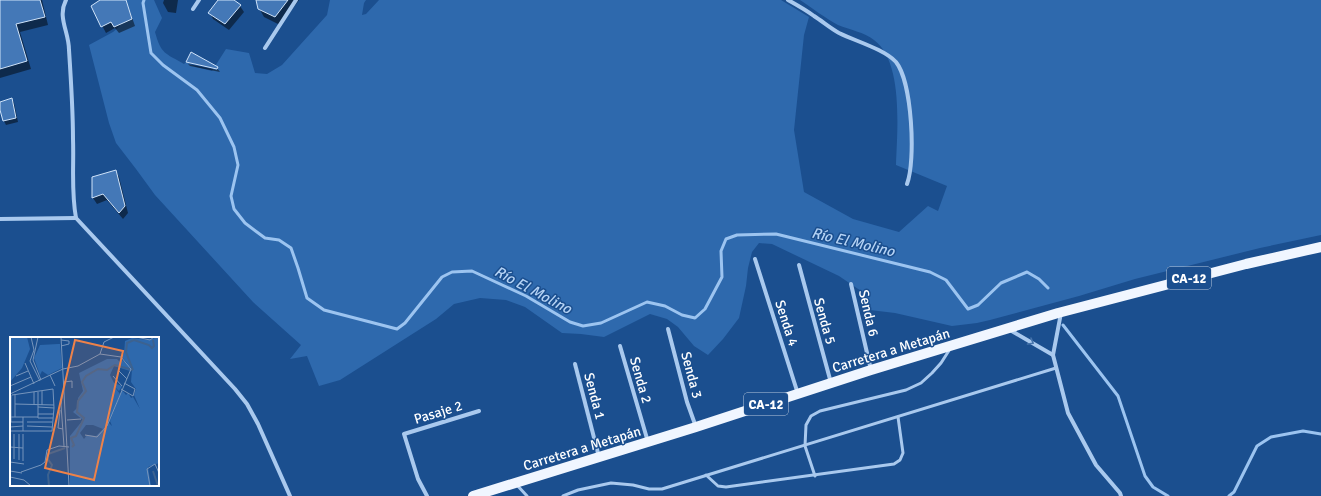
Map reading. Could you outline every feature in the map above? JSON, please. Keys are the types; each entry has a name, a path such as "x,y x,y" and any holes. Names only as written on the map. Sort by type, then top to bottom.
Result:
{"main road":[{"name":"Carretera a Metapán","path":"473,496 696,427 871,370 1061,313 1246,264 1321,247"}],"street":[{"path":"66,0 62,7 62,14 69,42 73,139 73,196 76,218 235,389 247,404 258,424 290,496"},
{"path":"193,9 199,0"},
{"path":"265,48 296,0"},
{"path":"788,0 839,32 886,55 895,62 901,70 908,96 911,118 911,168 907,184"},
{"path":"0,219 76,218"},
{"name":"Senda 4","path":"755,259 798,394"},
{"name":"Senda 5","path":"798,265 831,383"},
{"name":"Senda 6","path":"851,284 871,370"},
{"path":"1061,313 1053,355 1068,413 1096,465 1121,496"},
{"name":"Senda 3","path":"668,329 686,398 696,427"},
{"path":"1009,329 1053,355"},
{"name":"Senda 2","path":"620,346 648,442"},
{"name":"Senda 1","path":"575,364 599,457"},
{"name":"Pasaje 2","path":"427,496 418,479 404,434 479,411"}],"lane":[{"path":"815,476 804,446 806,424 812,416 820,411 906,390 921,382 941,363 953,345"},
{"path":"563,496 578,490 611,483 633,485 649,489 662,489 1056,368"},
{"path":"706,476 718,486 726,487 894,464 900,460 903,453 898,417"},
{"path":"515,483 527,496"}],"shaded area":[{"path":"114,0 154,0 162,18 155,32 159,45 168,55 184,64 186,62 196,67 212,71 226,49 249,53 255,73 267,74 282,65 327,15 330,0 366,0 362,15 366,14 379,0 781,0 809,17 804,35 794,130 804,192 853,219 899,232 928,206 938,211 947,186 896,165 897,98 890,64 884,50 870,37 838,25 800,0 1321,0 1321,235 1260,248 1135,279 990,320 952,326 895,313 870,310 864,293 839,276 772,244 759,243 752,252 739,318 723,339 708,355 694,346 678,327 667,319 650,314 604,337 562,333 525,307 506,300 480,298 454,304 436,319 340,380 319,386 307,356 290,359 301,345 253,302 155,195 116,143 109,123 89,45 113,32 120,26"}],"building":[{"path":"0,0 40,0 45,17 16,24 27,61 0,69"},
{"path":"100,0 126,0 132,19 114,27 111,22 101,27 91,6"},
{"path":"218,0 234,0 241,5 225,24 208,13"},
{"path":"256,0 288,0 275,17 258,9"},
{"path":"191,52 218,67 217,69 186,62"},
{"path":"12,98 16,118 3,121 0,110 0,102"},
{"path":"116,170 125,206 119,213 103,194 92,198 92,177"}],"waterway":[{"name":"Río El Molino","path":"144,0 143,3 151,53 163,65 197,90 220,118 234,147 238,165 231,196 234,209 245,223 265,238 279,240 291,248 307,298 324,310 397,329 405,323 442,277 452,272 472,271 526,296 570,322 583,326 601,323 647,302 665,306 682,315 695,318 705,309 722,277 721,251 726,239 737,235 776,234 930,272 946,280 968,309 978,305 1001,283 1027,272 1039,279 1048,288"},
{"name":"Río El Molino","path":"1063,325 1118,396 1145,476 1153,487 1168,496"},
{"name":"Río El Molino","path":"1229,496 1234,492 1257,446 1271,437 1303,431 1321,434"}]}
